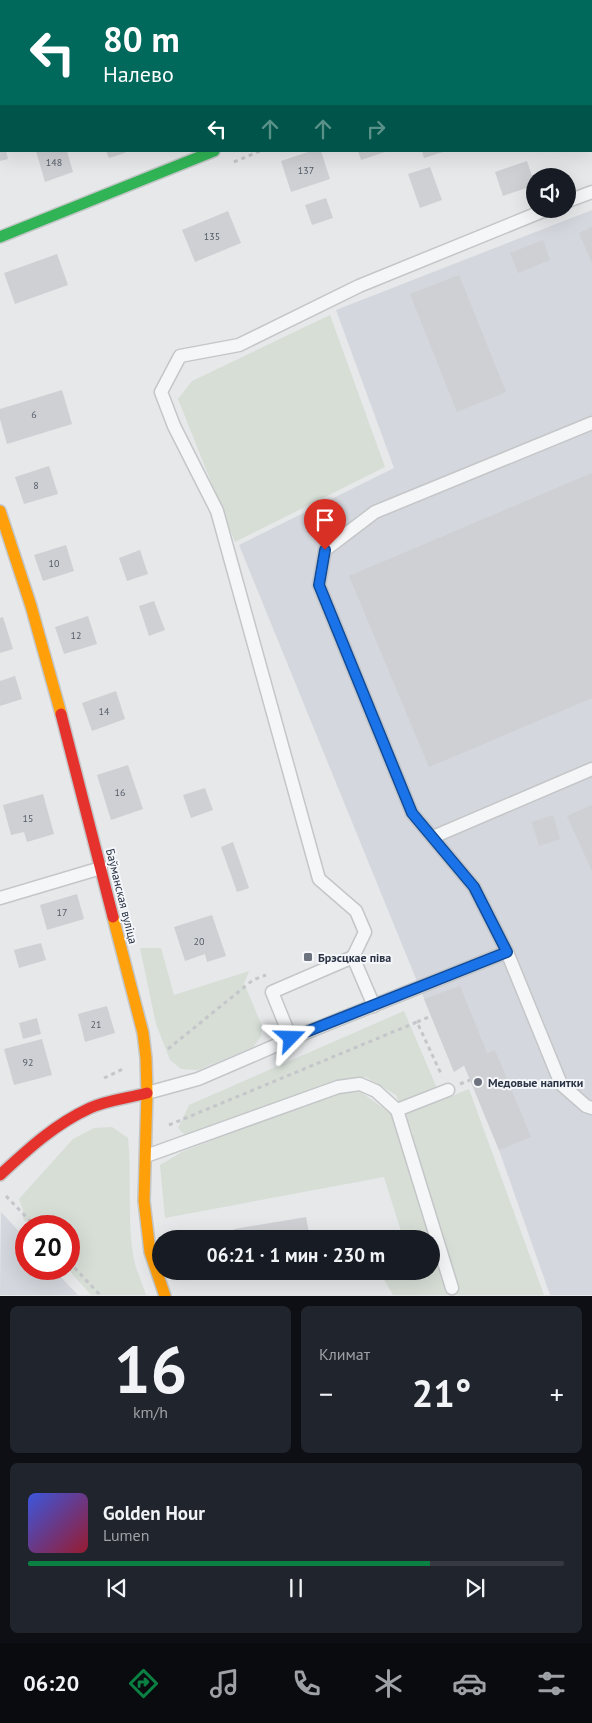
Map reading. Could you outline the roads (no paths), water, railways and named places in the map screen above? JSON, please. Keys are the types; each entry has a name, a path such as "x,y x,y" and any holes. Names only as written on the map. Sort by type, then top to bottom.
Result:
{"street":[{"path":"0,238 212,152"},
{"name":"Баўманская вуліца","path":"0,510 50,672 143,1032 147,1093 144,1201 150,1252 165,1296"},
{"path":"0,1175 32,1145 57,1126 92,1107 147,1093"}],"lane":[{"path":"576,198 592,192"},
{"path":"291,1038 272,992 353,957 365,932 356,911 319,879 217,511 174,426 161,392 180,356 240,345 359,286 526,218"},
{"path":"592,423 375,512 325,550 319,585 412,813 474,887 507,952 561,1084 586,1106 592,1108"},
{"path":"433,838 592,769"},
{"path":"0,898 101,868"},
{"path":"147,1093 198,1079 291,1038 507,952"},
{"path":"353,957 374,1006"},
{"path":"146,1156 338,1087 360,1084 376,1091 397,1110 452,1288"},
{"path":"397,1110 448,1090"}],"place":[{"name":"Брэсцкае піва","path":"308,957"},
{"name":"Медовые напитки","path":"478,1082"}]}
